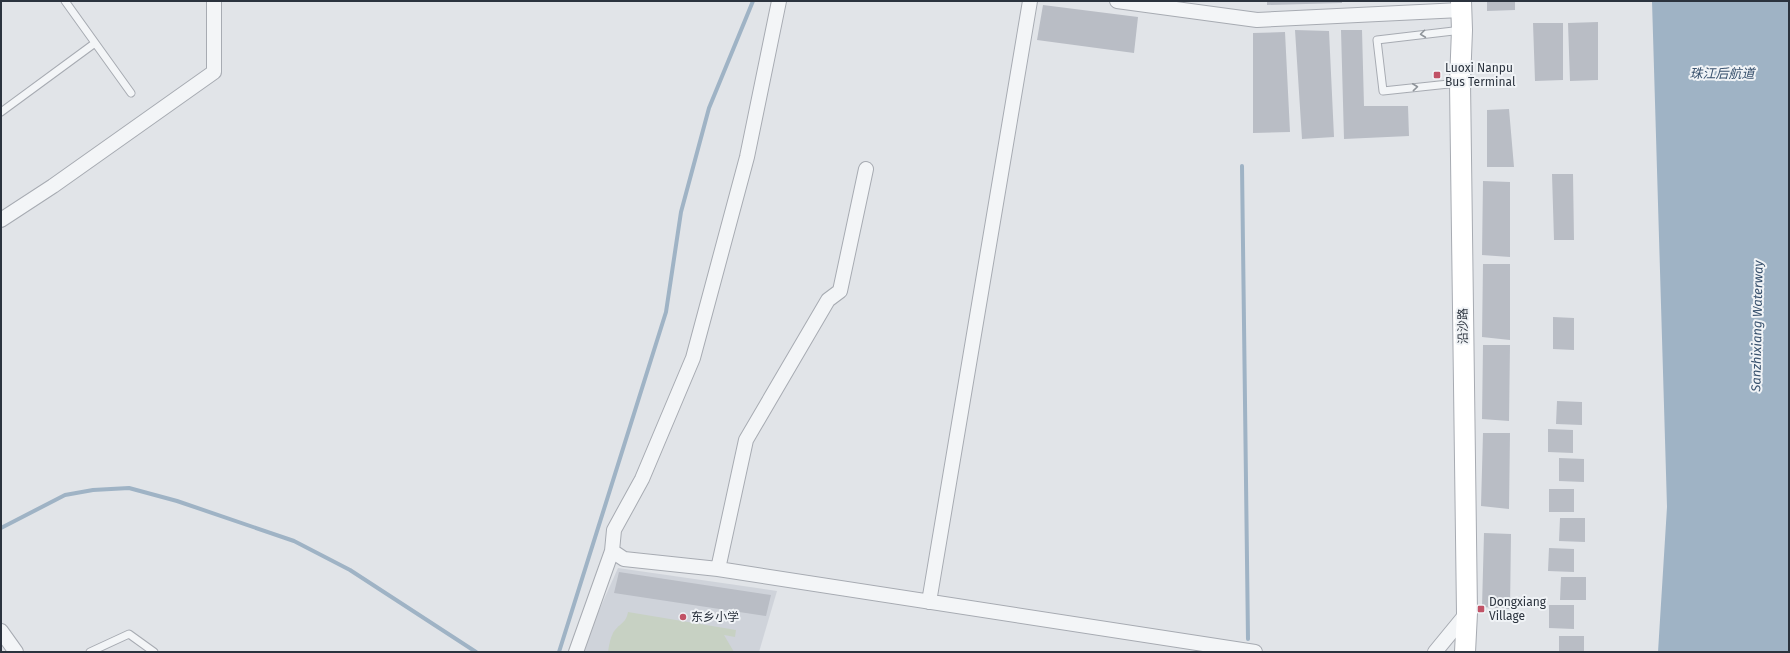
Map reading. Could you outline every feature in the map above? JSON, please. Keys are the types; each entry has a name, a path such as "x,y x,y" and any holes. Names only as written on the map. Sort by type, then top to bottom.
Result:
{"street":[{"path":"1,220 53,186 214,72 214,1"},
{"path":"576,652 612,551 614,530 642,479 693,358 747,158 779,1"},
{"path":"929,602 1030,1"},
{"path":"1117,1 1257,20 1461,5"},
{"name":"沿沙路","path":"1461,5 1462,30 1460,82 1467,613 1465,652"},
{"path":"718,569 746,440 828,300 840,291 866,169"},
{"path":"612,551 624,559 718,569 1240,651 1255,652"},
{"path":"1435,652 1467,613"},
{"path":"1,631 16,652"}],"lane":[{"path":"65,1 131,93"},
{"path":"1460,82 1383,91 1377,40 1462,30"},
{"path":"1,112 95,43"},
{"path":"90,652 129,634 154,652"}],"shaded area":[{"name":"东乡小学","path":"618,568 777,591 759,652 584,652 585,642"}],"green space":[{"path":"628,612 736,630 735,637 724,635 734,652 608,652 613,633 626,619"}],"water":[{"name":"珠江后航道","path":"1652,1 1789,1 1789,652 1658,652 1667,507"}],"building":[{"path":"1267,1 1342,1 1342,3 1267,5"},
{"path":"1487,1 1515,1 1515,10 1487,11"},
{"path":"1043,5 1138,17 1134,53 1037,40"},
{"path":"1598,22 1598,80 1570,81 1568,23"},
{"path":"1533,23 1563,23 1563,80 1535,81"},
{"path":"1295,30 1329,31 1334,137 1302,139"},
{"path":"1341,30 1362,30 1364,106 1408,106 1409,136 1344,139"},
{"path":"1285,32 1290,132 1253,133 1253,33"},
{"path":"1509,109 1514,167 1487,167 1487,110"},
{"path":"1552,174 1573,174 1574,240 1554,240"},
{"path":"1483,181 1510,182 1510,257 1482,255"},
{"path":"1483,264 1510,264 1510,340 1482,337"},
{"path":"1553,317 1574,318 1574,350 1553,349"},
{"path":"1483,345 1510,345 1509,421 1482,419"},
{"path":"1557,401 1582,402 1582,425 1556,424"},
{"path":"1548,429 1573,430 1573,453 1548,452"},
{"path":"1483,433 1510,433 1509,509 1481,506"},
{"path":"1559,458 1584,459 1584,482 1559,481"},
{"path":"1549,489 1574,489 1574,512 1549,512"},
{"path":"1560,518 1585,518 1585,542 1559,541"},
{"path":"1484,533 1511,534 1510,609 1482,607"},
{"path":"1549,548 1574,549 1574,572 1548,571"},
{"path":"619,572 771,595 766,616 614,593"},
{"path":"1561,577 1586,577 1586,600 1560,600"},
{"path":"1549,605 1574,605 1574,629 1549,628"},
{"path":"1559,636 1584,636 1584,652 1559,652"}],"waterway":[{"path":"559,652 666,312 681,212 709,108 753,1"},
{"path":"1242,166 1248,639"},
{"path":"1,528 65,495 93,490 129,488 177,501 294,541 350,570 476,652"}],"place":[{"name":"Luoxi Nanpu Bus Terminal","path":"1437,75"},
{"name":"Dongxiang Village","path":"1481,609"},
{"name":"东乡小学","path":"683,617"}],"water label":[{"name":"Sanzhixiang Waterway","path":"1757,326"}]}
